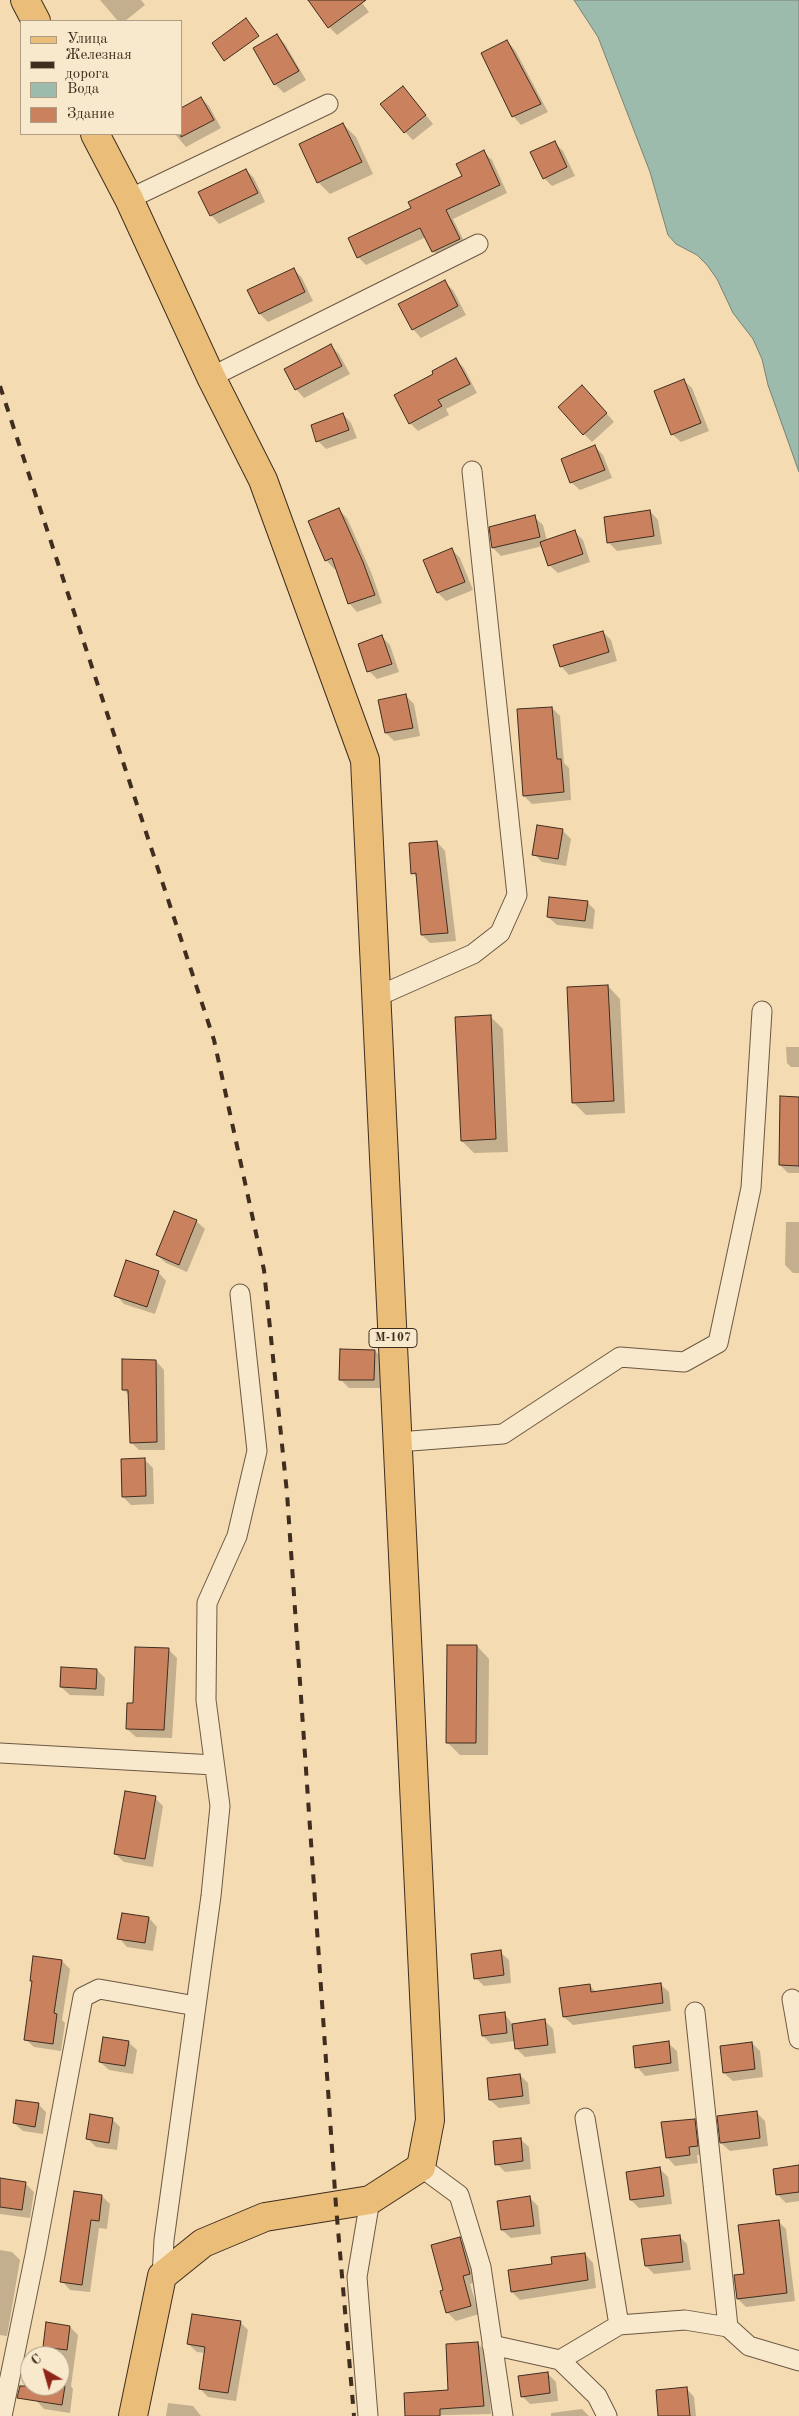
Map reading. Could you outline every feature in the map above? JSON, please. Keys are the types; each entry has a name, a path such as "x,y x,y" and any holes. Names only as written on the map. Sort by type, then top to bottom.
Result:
{"main road":[{"path":"25,0 35,20"},
{"name":"М-107","path":"96,135 129,200 211,377 263,480 365,760 430,2120 421,2167"},
{"path":"133,2416 162,2276 203,2243 264,2217 370,2200 421,2167"}],"street":[{"path":"129,200 328,104"},
{"path":"211,377 478,244"},
{"path":"376,997 472,954 500,933 517,895 472,471"},
{"path":"398,1442 503,1434 620,1357 684,1362 718,1342 751,1188 762,1011"},
{"path":"162,2276 164,2240 211,1896 220,1806 206,1700 207,1603 237,1536 257,1451 240,1294"},
{"path":"0,1753 214,1765"},
{"path":"2,2416 6,2368 36,2254 83,1997 99,1989 196,2006"},
{"path":"792,1999 799,2039"},
{"path":"695,2012 728,2327"},
{"path":"585,2118 619,2325"},
{"path":"421,2167 459,2195 481,2267 503,2416"},
{"path":"368,2416 357,2277 370,2200"},
{"path":"560,2360 619,2325 685,2320 728,2327 749,2346 799,2361"},
{"path":"492,2345 560,2360 598,2396 607,2416"}],"water":[{"path":"574,0 799,0 799,472 768,385 762,359 753,339 733,313 717,279 707,265 697,255 676,244 668,235 650,172 598,37"}],"building":[{"path":"308,0 366,0 328,28"},
{"path":"246,18 259,36 224,61 212,43"},
{"path":"277,34 299,71 274,85 253,48"},
{"path":"507,40 541,104 512,117 481,53"},
{"path":"403,86 426,115 404,133 380,104"},
{"path":"201,97 214,120 181,137 182,107"},
{"path":"343,123 362,162 317,183 299,144"},
{"path":"555,141 567,167 543,179 530,152"},
{"path":"484,150 500,185 446,210 460,239 432,252 420,228 357,258 348,238 411,208 408,202 462,176 456,164"},
{"path":"246,169 258,193 210,216 198,192"},
{"path":"294,268 305,292 259,314 247,290"},
{"path":"445,280 458,306 412,330 398,304"},
{"path":"331,344 342,366 295,390 284,369"},
{"path":"456,358 470,384 438,400 442,406 409,424 394,395 433,374 432,371"},
{"path":"684,379 701,423 671,435 654,391"},
{"path":"582,385 607,413 583,435 558,407"},
{"path":"343,413 349,430 316,442 311,425"},
{"path":"595,445 605,470 570,483 561,459"},
{"path":"339,508 363,562 375,595 348,604 332,558 325,561 308,521"},
{"path":"650,510 654,536 607,543 604,517"},
{"path":"535,515 540,537 492,548 489,527"},
{"path":"575,530 583,554 548,566 540,542"},
{"path":"452,548 465,582 437,593 423,560"},
{"path":"603,631 609,652 560,667 553,645"},
{"path":"382,635 392,664 367,672 358,644"},
{"path":"406,694 413,728 385,733 378,700"},
{"path":"552,707 557,759 561,759 564,792 523,796 517,709"},
{"path":"537,825 563,829 558,859 532,855"},
{"path":"437,841 448,933 421,935 416,873 411,874 409,843"},
{"path":"549,897 588,901 585,921 547,917"},
{"path":"608,985 614,1101 572,1103 567,987"},
{"path":"491,1015 496,1139 461,1141 455,1017"},
{"path":"780,1096 799,1097 799,1166 779,1165"},
{"path":"174,1211 197,1220 179,1265 156,1255"},
{"path":"126,1260 159,1271 147,1307 114,1296"},
{"path":"340,1349 375,1350 374,1380 339,1380"},
{"path":"122,1359 156,1360 157,1442 130,1443 128,1390 122,1390"},
{"path":"145,1458 146,1496 122,1497 121,1459"},
{"path":"447,1645 477,1645 476,1743 446,1743"},
{"path":"135,1647 169,1648 164,1730 126,1729 127,1703 133,1703"},
{"path":"61,1667 97,1669 96,1689 60,1687"},
{"path":"125,1791 156,1796 145,1859 114,1854"},
{"path":"122,1913 149,1917 145,1943 117,1939"},
{"path":"501,1950 504,1975 474,1979 471,1954"},
{"path":"33,1956 62,1960 54,2013 57,2014 53,2044 24,2040 32,1981 30,1981"},
{"path":"661,1983 663,2003 563,2017 559,1988 590,1984 591,1992"},
{"path":"505,2012 507,2033 482,2036 479,2015"},
{"path":"545,2019 548,2045 515,2049 512,2024"},
{"path":"103,2037 129,2041 125,2066 99,2062"},
{"path":"669,2041 671,2063 635,2068 633,2046"},
{"path":"752,2042 755,2069 723,2073 720,2046"},
{"path":"520,2074 523,2096 489,2100 487,2078"},
{"path":"16,2100 39,2103 35,2127 13,2123"},
{"path":"757,2111 760,2138 720,2143 717,2116"},
{"path":"90,2114 113,2118 109,2143 86,2139"},
{"path":"695,2119 698,2146 689,2147 690,2155 666,2158 661,2122"},
{"path":"521,2138 523,2161 495,2165 493,2141"},
{"path":"799,2165 799,2192 776,2195 773,2169"},
{"path":"660,2167 664,2196 630,2200 626,2172"},
{"path":"0,2178 26,2182 22,2210 0,2207"},
{"path":"74,2191 102,2195 99,2221 91,2220 82,2285 60,2282"},
{"path":"530,2196 534,2226 501,2230 497,2201"},
{"path":"779,2220 787,2293 737,2299 734,2275 744,2274 738,2225"},
{"path":"680,2235 683,2262 645,2266 641,2239"},
{"path":"460,2237 470,2274 463,2276 471,2306 446,2313 440,2291 443,2290 431,2245"},
{"path":"585,2253 588,2280 511,2292 508,2270 552,2264 551,2257"},
{"path":"192,2314 241,2321 228,2393 199,2389 205,2347 187,2344"},
{"path":"46,2322 70,2326 68,2346 43,2346"},
{"path":"478,2342 484,2406 440,2409 440,2416 405,2416 404,2393 448,2390 446,2344"},
{"path":"548,2372 550,2393 521,2397 518,2376"},
{"path":"20,2386 20,2396 63,2396 62,2405 17,2398"},
{"path":"687,2387 690,2416 658,2416 656,2390"}],"railway":[{"path":"0,386 214,1040 264,1270 287,1493 336,2206 354,2416"}]}
